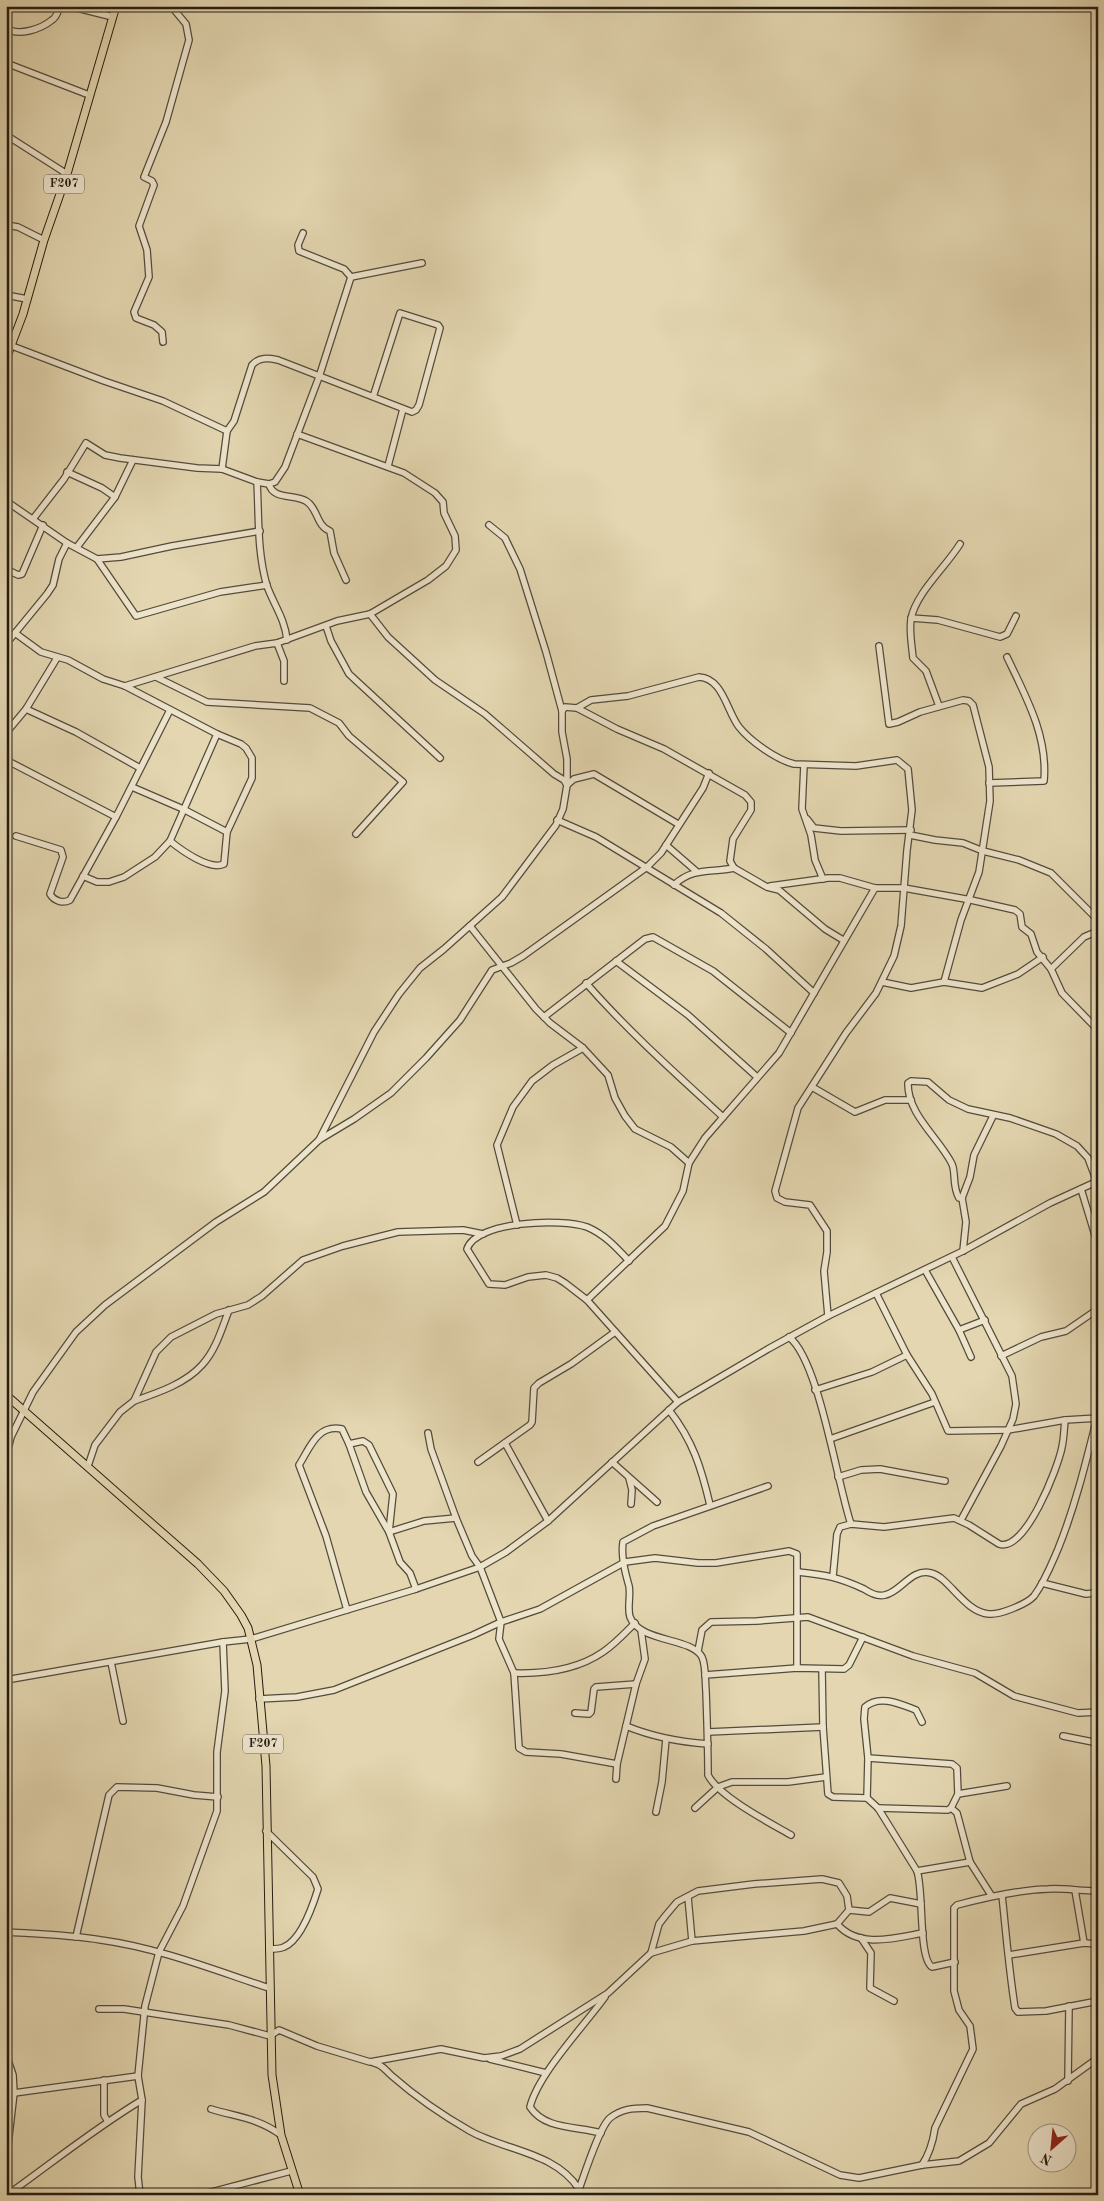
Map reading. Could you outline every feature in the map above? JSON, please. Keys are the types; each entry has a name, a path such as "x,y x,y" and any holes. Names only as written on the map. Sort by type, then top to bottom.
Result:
{"main road":[{"name":"F207","path":"6,359 12,346 44,240 67,174 116,6"},
{"name":"F207","path":"6,1395 198,1564 224,1591 241,1615 251,1639 257,1665 266,1766 268,1949 272,2075 281,2135 300,2195"}],"street":[{"path":"6,28 14,32 31,30 52,21 60,6"},
{"path":"69,6 113,17"},
{"path":"95,14 97,6"},
{"path":"163,342 162,332 154,325 136,318 134,312 149,278 147,250 139,226 154,184 144,177 166,122 189,40 186,24 171,6"},
{"path":"6,63 89,95"},
{"path":"6,135 67,174"},
{"path":"6,225 18,227 44,240"},
{"path":"303,233 298,246 299,251 344,269 351,277"},
{"path":"351,277 422,263"},
{"path":"33,519 86,443 105,455 132,460 222,469 257,482 269,484 275,482 285,467 319,377 351,277"},
{"path":"6,295 27,299"},
{"path":"222,469 227,431 234,421 252,365 259,359 278,360 412,412 419,405 440,328 434,323 400,312 373,396"},
{"path":"12,346 163,401 227,431"},
{"path":"388,466 403,409"},
{"path":"125,686 255,646 287,640 337,621 370,614 428,580 446,566 456,550 455,536 444,513 442,502 435,492 404,473 388,466 297,434"},
{"path":"77,547 115,497 132,460"},
{"path":"67,472 102,488 115,497"},
{"path":"257,482 260,531 258,547 267,585 286,625 287,640"},
{"path":"269,484 270,490 274,493 302,499 311,504 321,524 330,531 334,553 346,580"},
{"path":"6,501 67,542 97,559 136,616 220,592 267,585"},
{"path":"6,569 18,575 22,574 43,525"},
{"path":"319,1140 374,1032 399,994 420,968 502,897 548,836 563,810 567,759 562,732 562,711 520,569 506,538 489,525"},
{"path":"97,559 122,557 172,546 260,531"},
{"path":"6,644 53,585 59,558 67,542"},
{"path":"939,706 926,671 913,658 911,618 927,585 944,568 960,544"},
{"path":"370,614 388,637 435,680 485,714 554,774 564,780 566,785"},
{"path":"911,618 938,620 1000,637 1007,634 1016,616"},
{"path":"326,626 331,641 349,674 440,758"},
{"path":"15,633 41,652 68,660 103,679 125,686 217,734 241,744 252,758 252,778 227,832 225,862 221,866 207,864 183,851 170,841"},
{"path":"277,643 284,661 284,681"},
{"path":"879,646 889,724 939,706 963,700 970,701 973,705 989,768 990,801 979,872 968,899 944,982"},
{"path":"989,783 1044,782 1042,739 1033,713 1007,657"},
{"path":"6,733 26,709 57,658"},
{"path":"155,676 207,702 310,708 338,723 349,736 403,782 356,834"},
{"path":"577,708 591,700 628,696 699,677 705,678 716,684 738,726 749,738 784,762 804,765 856,766 897,760 908,769 912,810 901,926 894,956 882,982 798,1108 775,1191 777,1198 785,1202 810,1205 827,1231 827,1252 824,1271 828,1316"},
{"path":"562,711 569,706 577,708 617,729 664,749 745,795 751,802 751,810 733,838 730,861 734,868 767,887 779,890 825,929 843,940"},
{"path":"26,709 76,732 140,768"},
{"path":"16,836 61,850 63,857 50,890 52,897 63,902 70,900 132,787 170,710"},
{"path":"83,876 97,882 109,882 124,877 156,857 170,841 217,734"},
{"path":"6,760 116,817"},
{"path":"804,765 802,810 811,835 815,860 823,879"},
{"path":"6,1457 11,1437 33,1392 76,1332 105,1304 216,1222 264,1192 319,1140 354,1119 391,1093 460,1020 492,970 523,956 647,867 666,845 703,788 709,773"},
{"path":"566,785 574,780 594,774 678,824"},
{"path":"132,787 183,809 227,832"},
{"path":"805,817 814,828 910,833 935,840 963,843 983,851 1019,860 1051,873 1098,920"},
{"path":"557,820 596,837 721,913 766,949 814,993"},
{"path":"666,845 696,871"},
{"path":"674,885 683,876 696,871 720,871 734,868"},
{"path":"767,887 840,878 875,888 904,888 968,899 1015,910 1020,914 1022,927 1031,934 1037,952 1050,969 1062,993 1098,1030"},
{"path":"587,1300 665,1226 682,1191 689,1162 705,1138 779,1053 843,940 875,888"},
{"path":"470,926 544,1017 583,1048 608,1075 615,1098 635,1129 671,1147 689,1162"},
{"path":"1050,969 1084,937 1098,931"},
{"path":"544,1017 645,939 653,937 660,939 713,971 791,1033"},
{"path":"882,982 911,988 944,982 982,988 1018,974 1042,957"},
{"path":"616,961 688,1015 757,1077"},
{"path":"586,984 622,1024 642,1040 723,1117"},
{"path":"517,1225 497,1145 514,1107 532,1081 553,1064 583,1048"},
{"path":"6,1680 223,1642 251,1639 416,1589 480,1567 506,1552 548,1521 678,1402 828,1316 952,1257 1042,1207 1097,1182 1088,1158 1076,1146 1056,1134 1010,1118 993,1116 968,1109 949,1100 928,1082 911,1081 908,1084 911,1100 919,1116 953,1167 956,1193 959,1198 962,1198"},
{"path":"812,1087 855,1112 885,1100 911,1100"},
{"path":"963,1251 966,1222 962,1198 970,1177 974,1155 993,1116"},
{"path":"1081,1190 1098,1245"},
{"path":"629,1261 600,1234 586,1226 560,1222 517,1225 483,1234 469,1243 467,1250 489,1284 505,1285 528,1277 546,1275 557,1278 587,1300 678,1402"},
{"path":"88,1466 95,1445 106,1428 134,1401 156,1352 171,1337 228,1310 248,1305 262,1296 303,1260 343,1246 398,1232 463,1230 483,1234"},
{"path":"952,1257 1012,1376 1016,1404 1013,1419 1008,1430 961,1520"},
{"path":"925,1270 959,1330 971,1357"},
{"path":"798,1572 833,1576 870,1593 884,1596 894,1592 901,1583 916,1575 928,1572 936,1574 967,1603 987,1614 998,1614 1032,1598 1049,1572 1068,1526 1097,1418 1065,1420 1008,1430 948,1431 935,1402 907,1355 876,1293"},
{"path":"1001,1356 1041,1337 1066,1331 1098,1309"},
{"path":"134,1401 174,1386 202,1366 218,1339 228,1310"},
{"path":"959,1330 985,1320"},
{"path":"478,1462 532,1422 532,1393 539,1383 571,1364 615,1332"},
{"path":"789,1337 801,1350 815,1390 830,1439 851,1524"},
{"path":"815,1390 872,1372 907,1355"},
{"path":"830,1439 935,1402"},
{"path":"669,1410 685,1431 696,1455 710,1505"},
{"path":"1013,1419 1016,1429"},
{"path":"833,1576 837,1534 840,1527 851,1524 884,1527 943,1519 961,1520 1004,1546 1009,1544 1030,1523 1054,1473 1062,1448 1065,1420"},
{"path":"347,1610 326,1536 299,1465 316,1434 330,1429 342,1428 366,1492 389,1532 400,1562 410,1573 416,1589"},
{"path":"428,1433 431,1449 456,1518 472,1556 480,1567 501,1622 499,1639 514,1673 519,1748 522,1751 561,1754 617,1764"},
{"path":"349,1444 363,1442 369,1445 393,1494 389,1532"},
{"path":"505,1443 548,1521"},
{"path":"612,1462 657,1502"},
{"path":"838,1477 861,1470 880,1469 945,1481"},
{"path":"628,1476 632,1490 631,1504"},
{"path":"698,1651 641,1630 630,1616 629,1587 625,1575 622,1548 624,1542 628,1538 653,1526 768,1486"},
{"path":"389,1532 424,1521 456,1518"},
{"path":"259,1699 298,1697 334,1690 501,1622 540,1609 581,1584 625,1562 655,1558 716,1563 789,1551 797,1554 797,1668"},
{"path":"1042,1582 1086,1594 1094,1593 1098,1587"},
{"path":"791,1834 743,1807 711,1781 708,1775 708,1732 704,1662 698,1651 702,1630 711,1622 757,1621 797,1617 820,1620 913,1656 975,1673 1014,1696 1078,1714 1098,1712"},
{"path":"514,1673 537,1674 585,1662 604,1651 635,1623"},
{"path":"616,1779 617,1764 636,1684 645,1658 641,1630"},
{"path":"705,1675 797,1668 847,1668 863,1638"},
{"path":"140,2195 138,2177 142,2100 138,2076 144,2012 159,1952 183,1906 217,1811 217,1752 225,1691 223,1642"},
{"path":"111,1662 123,1721"},
{"path":"822,1669 823,1727 828,1794 830,1796 867,1798 878,1808 917,1871 920,1880 923,1933 928,1964 932,1966 955,1962"},
{"path":"575,1713 589,1714 591,1712 596,1686 636,1684"},
{"path":"867,1798 868,1758 864,1720 865,1706 871,1702 882,1700 916,1710 922,1722"},
{"path":"626,1726 666,1739 708,1744"},
{"path":"708,1732 823,1727"},
{"path":"1063,1736 1098,1743"},
{"path":"656,1812 662,1782 666,1739"},
{"path":"868,1758 952,1764 957,1768 958,1794 948,1810 878,1808"},
{"path":"695,1808 718,1787 732,1782 788,1782 826,1777"},
{"path":"958,1794 1007,1786"},
{"path":"76,1937 109,1795 112,1790 117,1787 157,1788 194,1795 218,1797"},
{"path":"951,1808 957,1814 970,1862 991,1895"},
{"path":"266,1831 313,1877 318,1889 310,1912 290,1944 283,1948 268,1949"},
{"path":"917,1871 970,1862"},
{"path":"601,2133 583,2128 568,2128 543,2120 535,2115 530,2107 532,2099 546,2073 608,1993 651,1953 692,1942 804,1931 837,1924 849,1910 847,1896 839,1883 822,1880 754,1884 698,1891 677,1902 659,1924 651,1953"},
{"path":"922,2165 931,2149 935,2128 973,2049 970,2026 959,2010 952,1979 955,1962 954,1908 957,1905 991,1895 1049,1888 1098,1891"},
{"path":"1075,1890 1084,1943"},
{"path":"1002,1895 1009,1955 1009,1973 1015,2008 1018,2012 1046,2011 1098,2001"},
{"path":"688,1896 692,1942"},
{"path":"849,1910 869,1912 890,1898 921,1904"},
{"path":"837,1924 845,1933 861,1938 886,1940 923,1933"},
{"path":"6,1932 102,1940 159,1952 269,1988"},
{"path":"861,1938 871,1953 870,1988 894,2002"},
{"path":"1009,1955 1084,1943 1098,1944"},
{"path":"484,2058 501,2056 520,2049 608,1993"},
{"path":"1068,2081 1069,2006"},
{"path":"99,2009 144,2012 230,2025 270,2036 279,2030 317,2046 377,2063 418,2098 472,2132 558,2166 572,2178 578,2192"},
{"path":"370,2062 442,2049 546,2073"},
{"path":"6,2054 13,2075 14,2092 6,2162"},
{"path":"578,2192 608,2120 622,2111 634,2108 647,2108 749,2132 848,2177 859,2178 922,2165 959,2161 989,2143 1021,2104 1055,2089 1098,2058"},
{"path":"389,2074 390,2059"},
{"path":"14,2092 104,2080 120,2080 138,2076"},
{"path":"104,2080 104,2116 107,2120"},
{"path":"7,2195 107,2120 142,2100"},
{"path":"211,2109 252,2119 268,2125 281,2135"},
{"path":"200,2195 291,2171"},
{"path":"1065,2195 1070,2193 1077,2195"}]}
